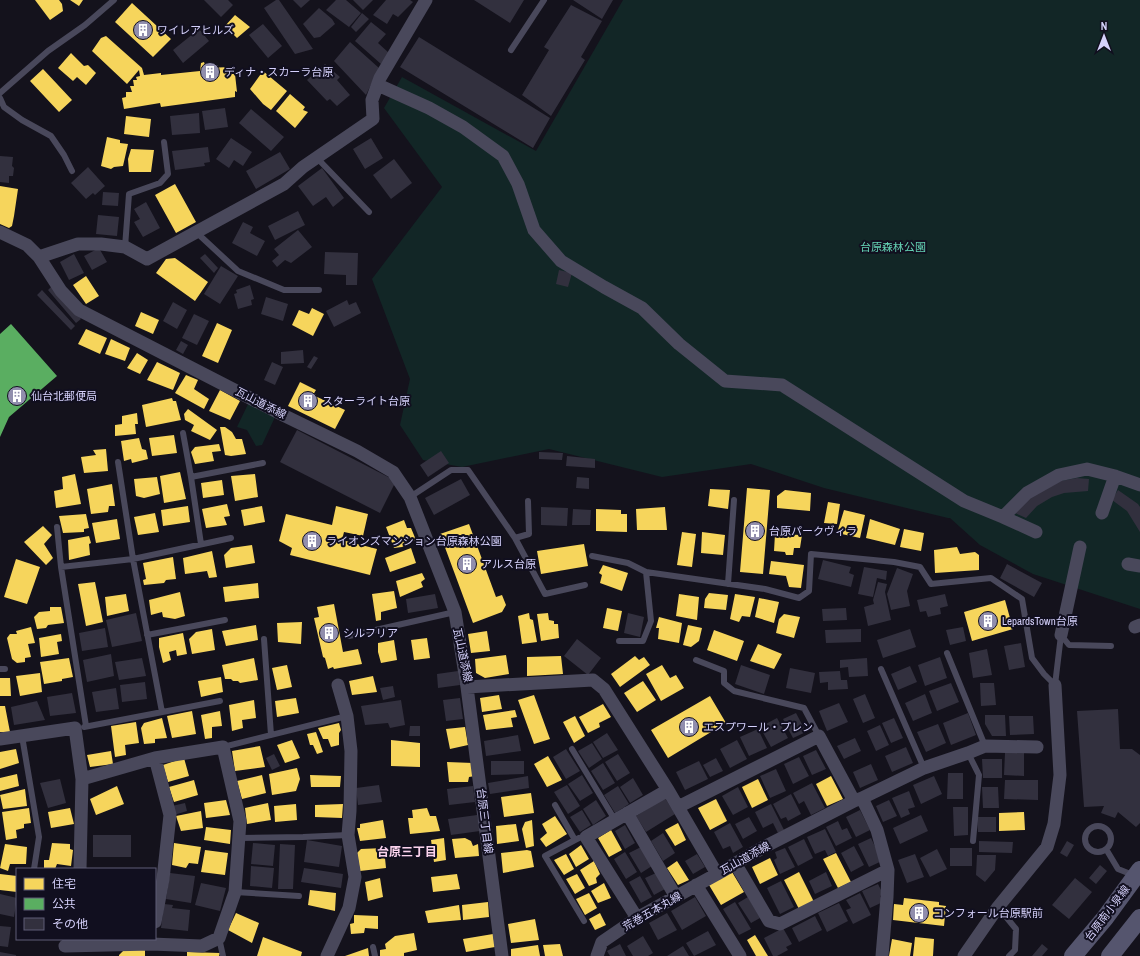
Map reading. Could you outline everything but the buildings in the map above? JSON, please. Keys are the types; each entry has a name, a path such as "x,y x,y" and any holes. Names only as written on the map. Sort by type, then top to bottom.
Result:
{"street":[{"path":"39,257 78,244 101,244 125,247 147,259 284,184 317,158 373,119 372,100 380,78 426,0"},
{"path":"378,85 429,108 463,127 503,156 518,184 534,230 561,260 604,287 642,308 679,344 725,381 782,386 964,501 1036,532"},
{"name":"瓦山道添線","path":"0,232 27,245 39,257 61,291 79,310 285,416 357,451 393,472 410,497 455,612 467,687 593,680 604,689 668,790 717,874 764,847 924,768 985,746"},
{"path":"1003,517 1027,493 1059,475 1087,469 1115,476 1140,485"},
{"path":"1102,513 1115,476"},
{"path":"1061,634 1080,547"},
{"path":"327,956 349,908 355,877 348,835 350,811 350,751 347,716 338,685"},
{"path":"964,956 998,907 1048,847 1054,824 1060,775 1055,685"},
{"name":"台原三丁目線","path":"467,687 502,956"},
{"path":"0,739 81,727 82,780 80,868"},
{"path":"678,807 819,736 877,830 888,870 882,956"},
{"path":"985,746 1037,747"},
{"path":"65,947 151,941 202,946 219,938 235,892 240,821 223,747 155,758 82,780"},
{"path":"155,758 170,815 163,879 156,917"},
{"path":"637,918 580,838 668,790"},
{"path":"627,813 676,897"},
{"path":"735,863 769,921 780,924 888,870"},
{"name":"荒巻五本丸線","path":"597,956 602,942 637,918 717,874"},
{"name":"台原南小泉線","path":"1073,956 1138,878"},
{"path":"696,885 740,956"},
{"path":"1110,956 1140,918"}],"lane":[{"path":"0,93 48,51 85,25 114,0"},
{"path":"511,50 544,0"},
{"path":"0,98 4,107 22,120 51,136 64,155 72,171"},
{"path":"125,247 130,194 160,183 168,174 164,142"},
{"path":"317,158 368,212"},
{"path":"196,232 238,271 284,290 319,290"},
{"path":"183,433 201,544"},
{"path":"118,462 133,558 162,712"},
{"path":"191,477 263,463"},
{"path":"410,497 451,470 468,470 515,538 545,594 585,585"},
{"path":"728,584 734,500"},
{"path":"515,538 529,534 528,501"},
{"path":"57,527 81,727 220,701"},
{"path":"61,567 133,558 231,538"},
{"path":"592,556 628,563 646,572 765,589 799,598 809,591 811,554 894,562 920,567 931,584 991,578 1022,599 1032,658 1044,674 1055,685"},
{"path":"619,641 644,641 652,621 646,572"},
{"path":"349,636 455,612"},
{"path":"147,635 225,620"},
{"path":"1055,685 1061,634"},
{"path":"1061,634 1069,645 1111,646"},
{"path":"264,639 272,735"},
{"path":"947,652 985,746"},
{"path":"696,660 724,670 724,683 734,690 804,708 819,736"},
{"path":"880,670 924,768"},
{"path":"223,747 347,716"},
{"path":"22,736 39,837 34,868"},
{"path":"572,748 615,820"},
{"path":"968,753 979,775 973,841"},
{"path":"555,805 580,838 545,856 584,921"},
{"path":"1101,826 1108,830 1111,838 1109,846 1106,849 1098,852 1087,846 1085,837 1089,829 1101,826"},
{"path":"238,838 303,838 348,835"},
{"path":"1106,849 1118,869 1138,878"},
{"path":"235,892 299,896"},
{"path":"998,907 1016,929 1014,950 1010,956"},
{"path":"219,938 224,956"},
{"path":"373,947 375,956"}],"green space":[{"name":"台原森林公園","path":"623,0 1140,0 1140,609 1033,574 980,545 950,518 824,488 751,464 662,477 549,449 462,467 423,460 400,425 410,379 372,279 442,187 384,108 402,77 536,151"},
{"path":"249,402 275,417 262,445 256,446 247,430 237,427"}],"place":[{"name":"ワイレアヒルズ","path":"143,30"},
{"name":"ディナ・スカーラ台原","path":"210,72"},
{"name":"仙台北郵便局","path":"17,396"},
{"name":"スターライト台原","path":"308,401"},
{"name":"台原パークヴィラ","path":"755,531"},
{"name":"ライオンズマンション台原森林公園","path":"312,541"},
{"name":"アルス台原","path":"467,564"},
{"name":"LepardsTown台原","path":"988,621"},
{"name":"シルフリア","path":"329,633"},
{"name":"エスプワール・プレン","path":"689,727"},
{"name":"コンフォール台原駅前","path":"919,913"}],"district":[{"name":"台原三丁目","path":"407,852"}]}
